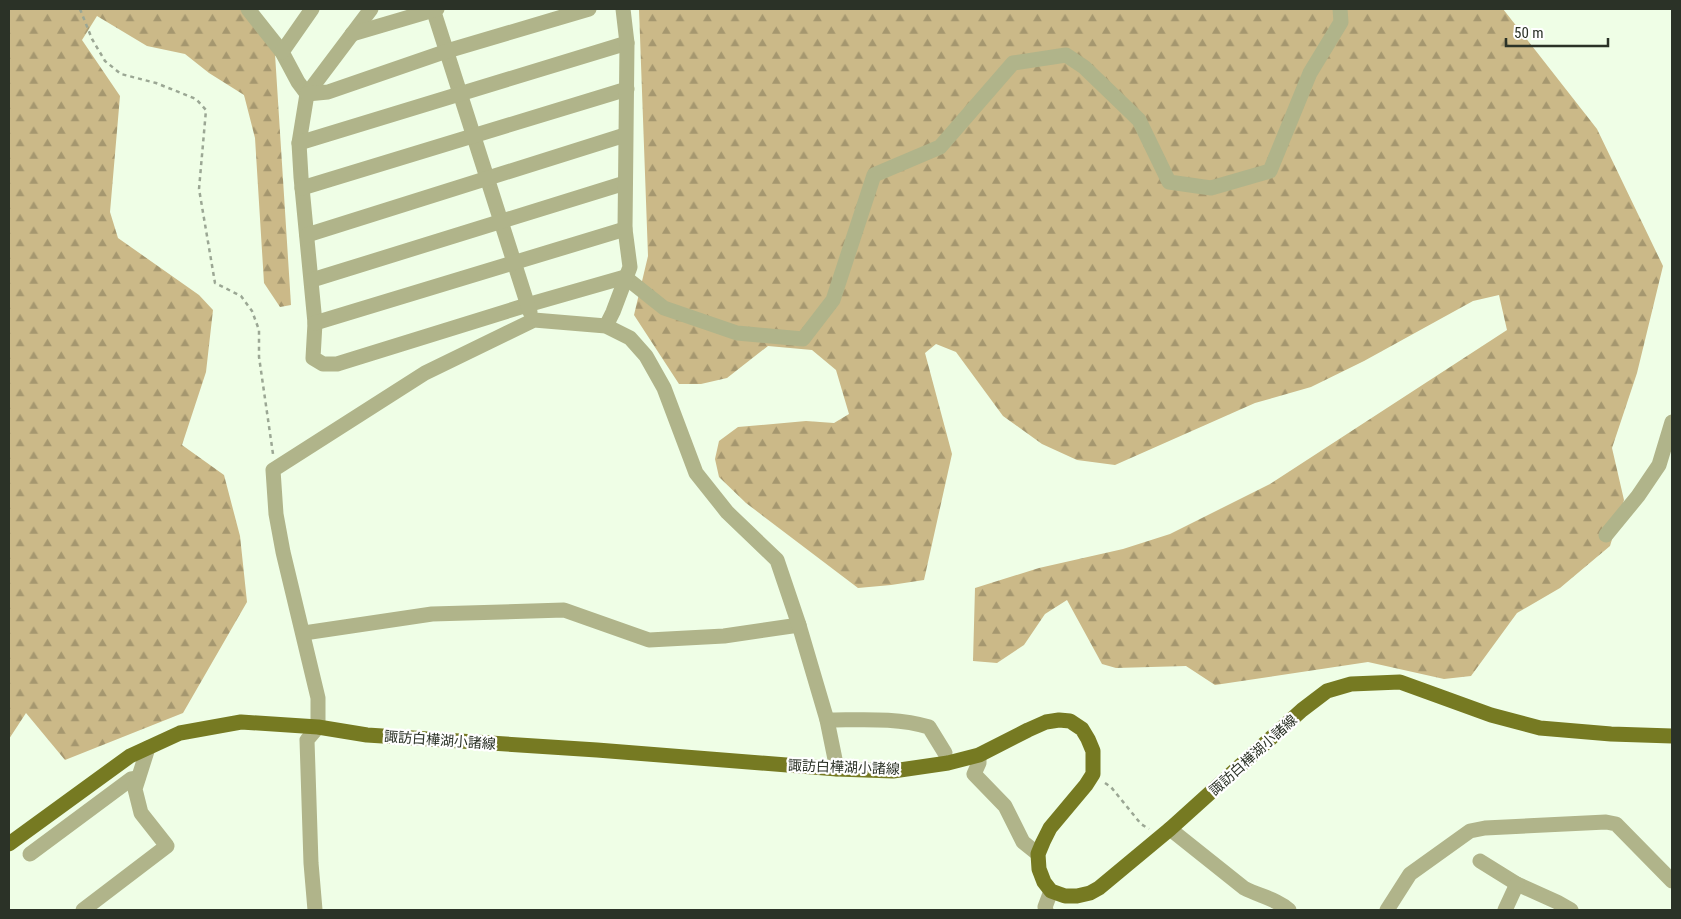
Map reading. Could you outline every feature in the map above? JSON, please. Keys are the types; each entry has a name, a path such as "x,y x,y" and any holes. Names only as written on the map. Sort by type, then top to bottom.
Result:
{"main road":[{"name":"諏訪白樺湖小諸線","path":"1051,891 1065,896 1077,896 1094,891 1165,833 1302,710 1327,691 1351,684 1400,682 1491,715 1540,728 1611,734 1672,736"},
{"name":"諏訪白樺湖小諸線","path":"9,844 130,756 180,733 241,722 318,727 367,735 597,750 837,769 893,771 948,763 979,755 1007,739 1046,722 1059,720 1070,721 1082,729 1093,751 1093,774"},
{"path":"1051,891 1044,882 1038,854 1050,828 1093,774"}],"street":[{"path":"248,9 282,52 306,94"},
{"path":"282,52 312,9"},
{"path":"371,9 306,94 300,143 302,188 315,323 313,358 322,364 337,364 527,305 625,277"},
{"path":"352,34 435,9 527,305 534,320"},
{"path":"306,94 328,92 447,51 589,9"},
{"path":"606,326 630,267 625,229 627,43 623,9"},
{"path":"625,277 664,308 737,333 803,339 833,300 874,175 940,147 1013,62 1066,55 1084,67 1138,120 1169,182 1211,188 1270,171 1310,73 1341,22 1340,9"},
{"path":"300,143 627,43"},
{"path":"302,188 627,89"},
{"path":"307,235 625,135"},
{"path":"312,280 625,183"},
{"path":"315,323 625,229"},
{"path":"315,910 311,863 307,740 318,727 318,698 304,633 283,552 276,514 273,470 425,373 534,320 606,326 630,338 646,356 664,388 696,473 727,512 777,560 799,625 827,720 837,769"},
{"path":"1606,536 1638,496 1659,465 1672,422"},
{"path":"304,633 432,614 564,610 649,640 724,636 799,625"},
{"path":"827,720 915,722 929,727 945,753"},
{"path":"83,910 166,846 141,813 135,788 148,748"},
{"path":"979,755 979,763 974,774 1005,806 1023,842 1038,854"},
{"path":"30,854 131,779 138,778"},
{"path":"1387,910 1410,874 1470,831 1485,828 1606,822 1616,824 1672,881"},
{"path":"1165,833 1244,888 1279,903 1289,910"},
{"path":"1480,862 1517,884 1571,910"},
{"path":"1506,910 1517,884"},
{"path":"1046,910 1045,907 1051,891"}],"path":[{"path":"80,9 92,39 105,60 121,74 156,83 196,99 206,110 199,189 215,283 241,296 252,310 258,330 259,357 273,449 273,470"},
{"path":"1093,774 1111,788 1141,824 1165,833"}],"green space":[{"path":"9,9 252,9 275,54 291,305 280,307 264,283 255,138 244,95 209,73 185,54 147,46 97,16 82,40 120,96 110,212 118,238 199,295 213,310 206,372 182,445 224,475 240,536 247,602 183,713 65,760 26,713 9,739"},
{"path":"639,9 1503,9 1597,129 1663,266 1637,373 1612,448 1624,500 1610,546 1560,588 1517,613 1471,676 1444,679 1368,662 1215,685 1186,666 1116,668 1102,664 1067,600 1045,614 1024,645 997,663 973,661 975,588 1039,568 1123,549 1170,534 1270,484 1507,330 1499,295 1473,301 1364,361 1311,387 1255,403 1115,465 1077,460 1042,444 1003,416 956,352 936,344 925,353 952,454 924,580 858,588 746,503 719,477 715,459 719,441 738,427 806,421 834,423 849,414 836,370 812,350 768,346 727,378 701,384 679,384 634,315 648,256"}]}
